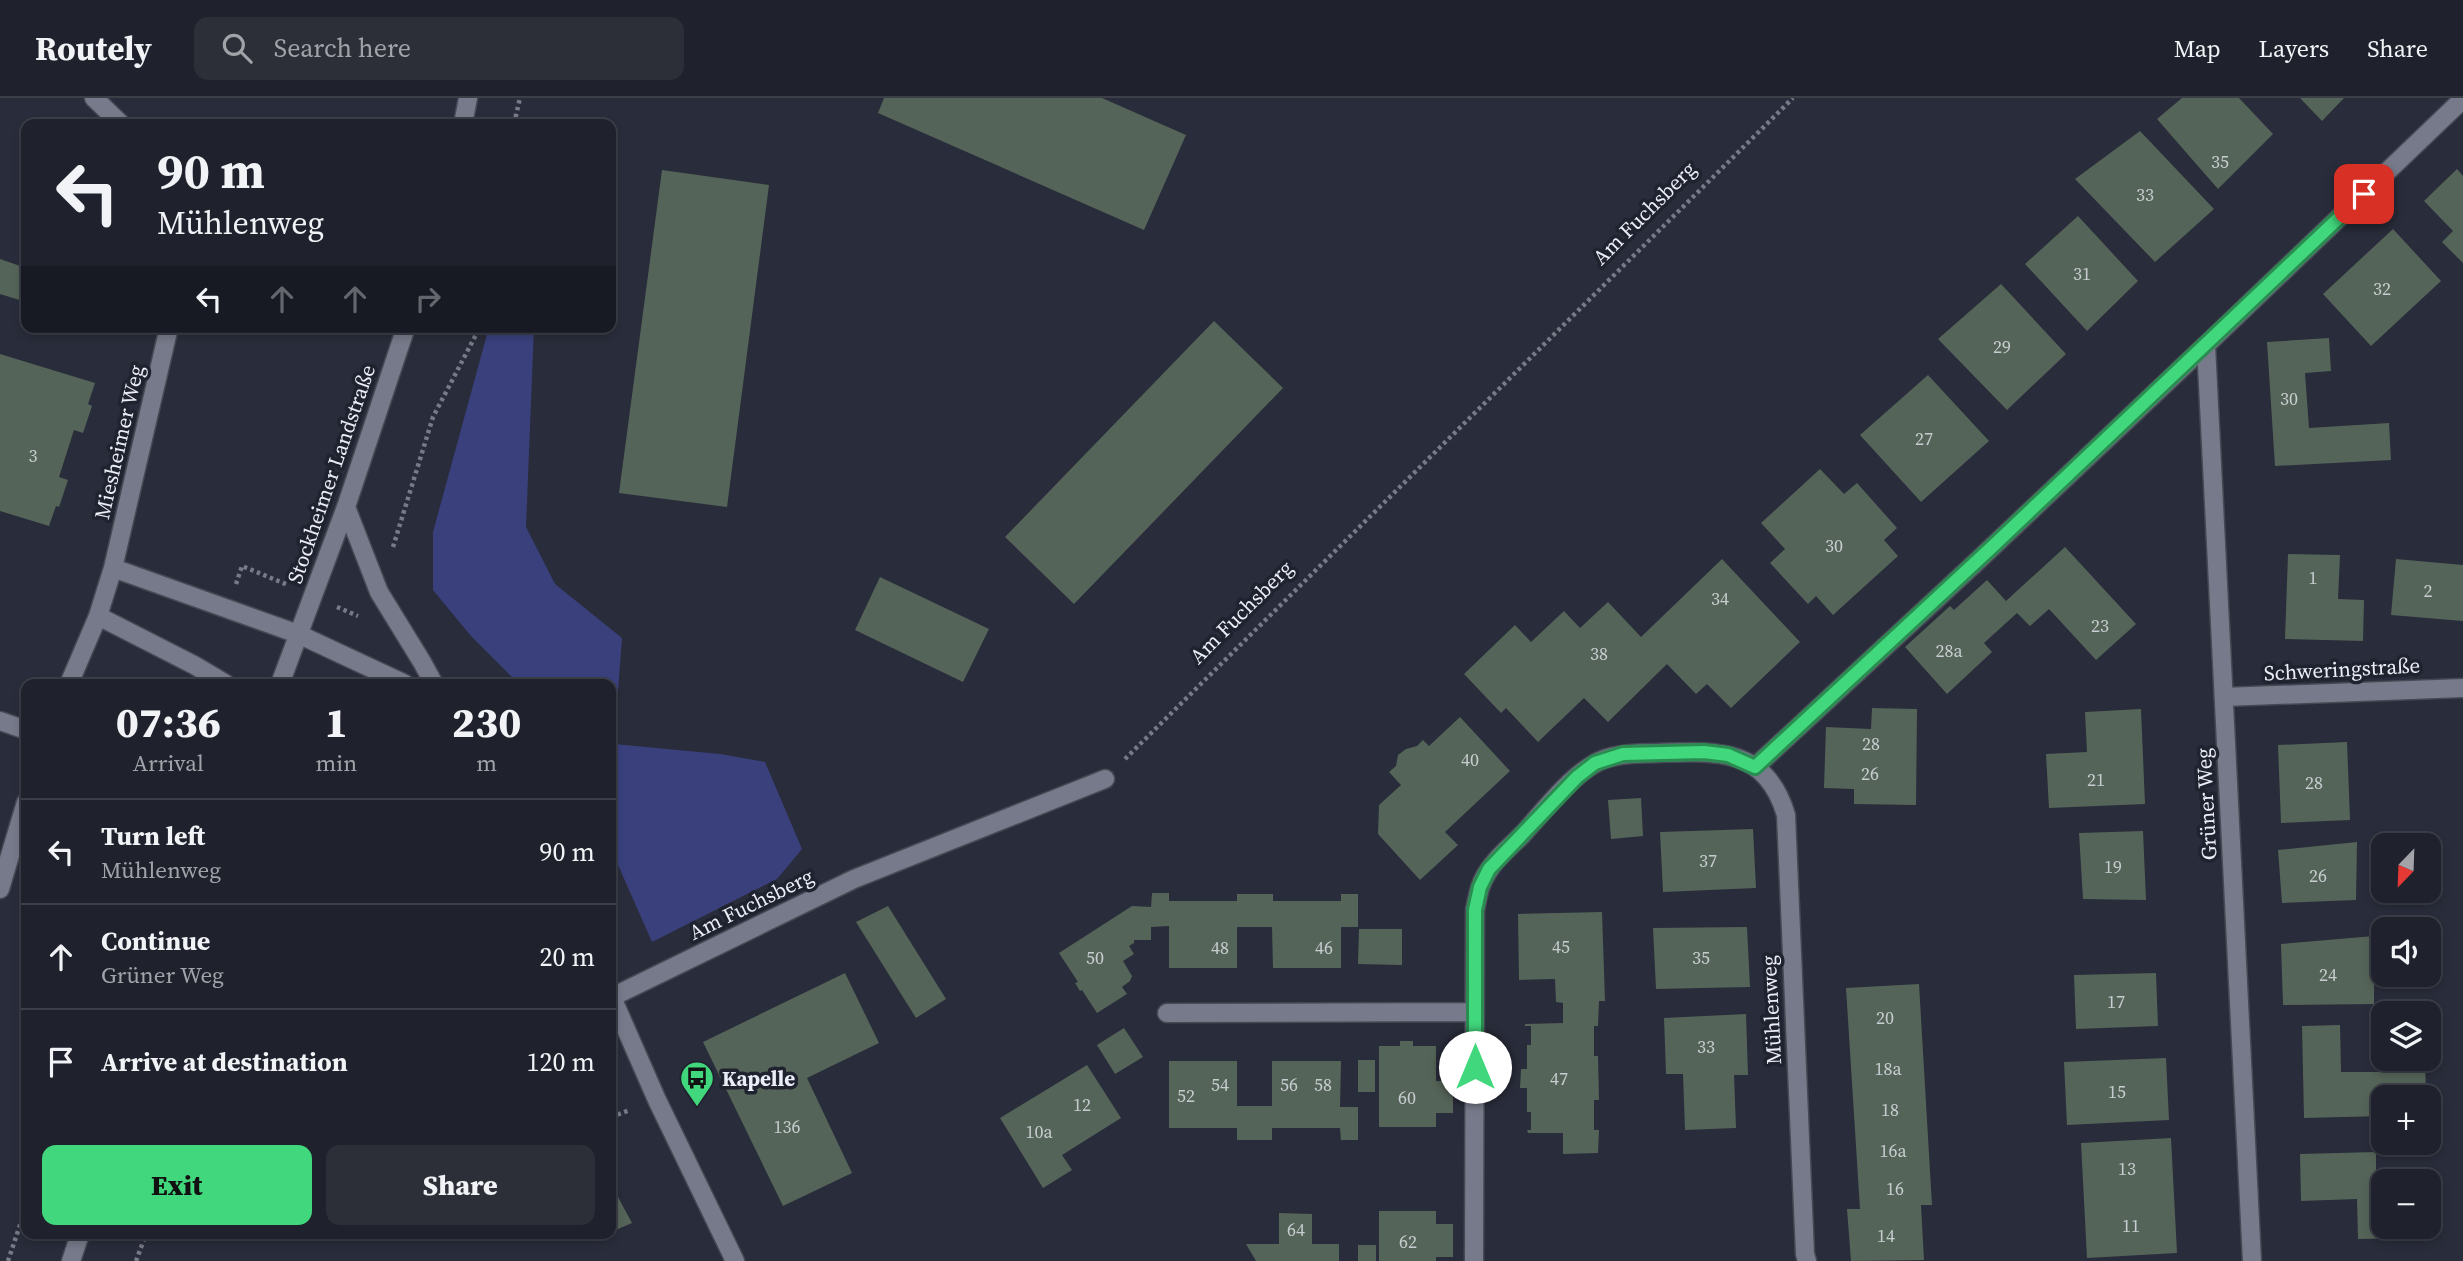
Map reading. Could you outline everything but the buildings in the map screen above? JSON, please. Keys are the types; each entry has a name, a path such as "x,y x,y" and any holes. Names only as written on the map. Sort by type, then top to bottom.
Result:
{"street":[{"path":"94,98 116,119"},
{"path":"464,119 468,98"},
{"path":"1755,767 1972,566 2463,99"},
{"name":"Miesheimer Weg","path":"71,679 98,616 113,568 168,333"},
{"name":"Stockheimer Landstraße","path":"282,679 346,507 404,333"},
{"name":"Grüner Weg","path":"2206,345 2252,1261"},
{"path":"346,507 379,592 431,679"},
{"path":"113,568 298,634 394,679"},
{"path":"98,616 218,679"},
{"name":"Schweringstraße","path":"2224,697 2463,688"},
{"path":"0,721 21,728"},
{"name":"Mühlenweg","path":"1474,1261 1475,910 1480,887 1489,869 1577,777 1595,763 1623,754 1704,752 1728,755 1755,767 1769,779 1780,795 1786,816 1807,1261"},
{"name":"Am Fuchsberg","path":"616,994 854,879 1105,779"},
{"path":"0,889 21,819"},
{"path":"616,1007 657,1100 735,1261"},
{"path":"1167,1013 1475,1012"},
{"path":"71,1261 78,1239"}],"path":[{"path":"515,119 520,98"},
{"name":"Am Fuchsberg","path":"1105,779 1793,98"},
{"path":"379,592 433,416 477,333"},
{"path":"8,1261 21,1222"},
{"path":"136,1261 144,1239"}],"shaded area":[{"path":"487,333 534,333 526,527 555,584 622,638 616,718 616,679 514,679 471,636 433,590 433,532"},
{"path":"616,744 720,754 765,762 802,849 777,879 652,942 616,860"}],"place":[{"name":"Kapelle","path":"697,1108"}],"route":[{"path":"1475,1067 1475,910 1480,887 1489,869 1577,777 1595,763 1623,754 1704,752 1728,755 1755,767 1992,547 2364,194"}]}
